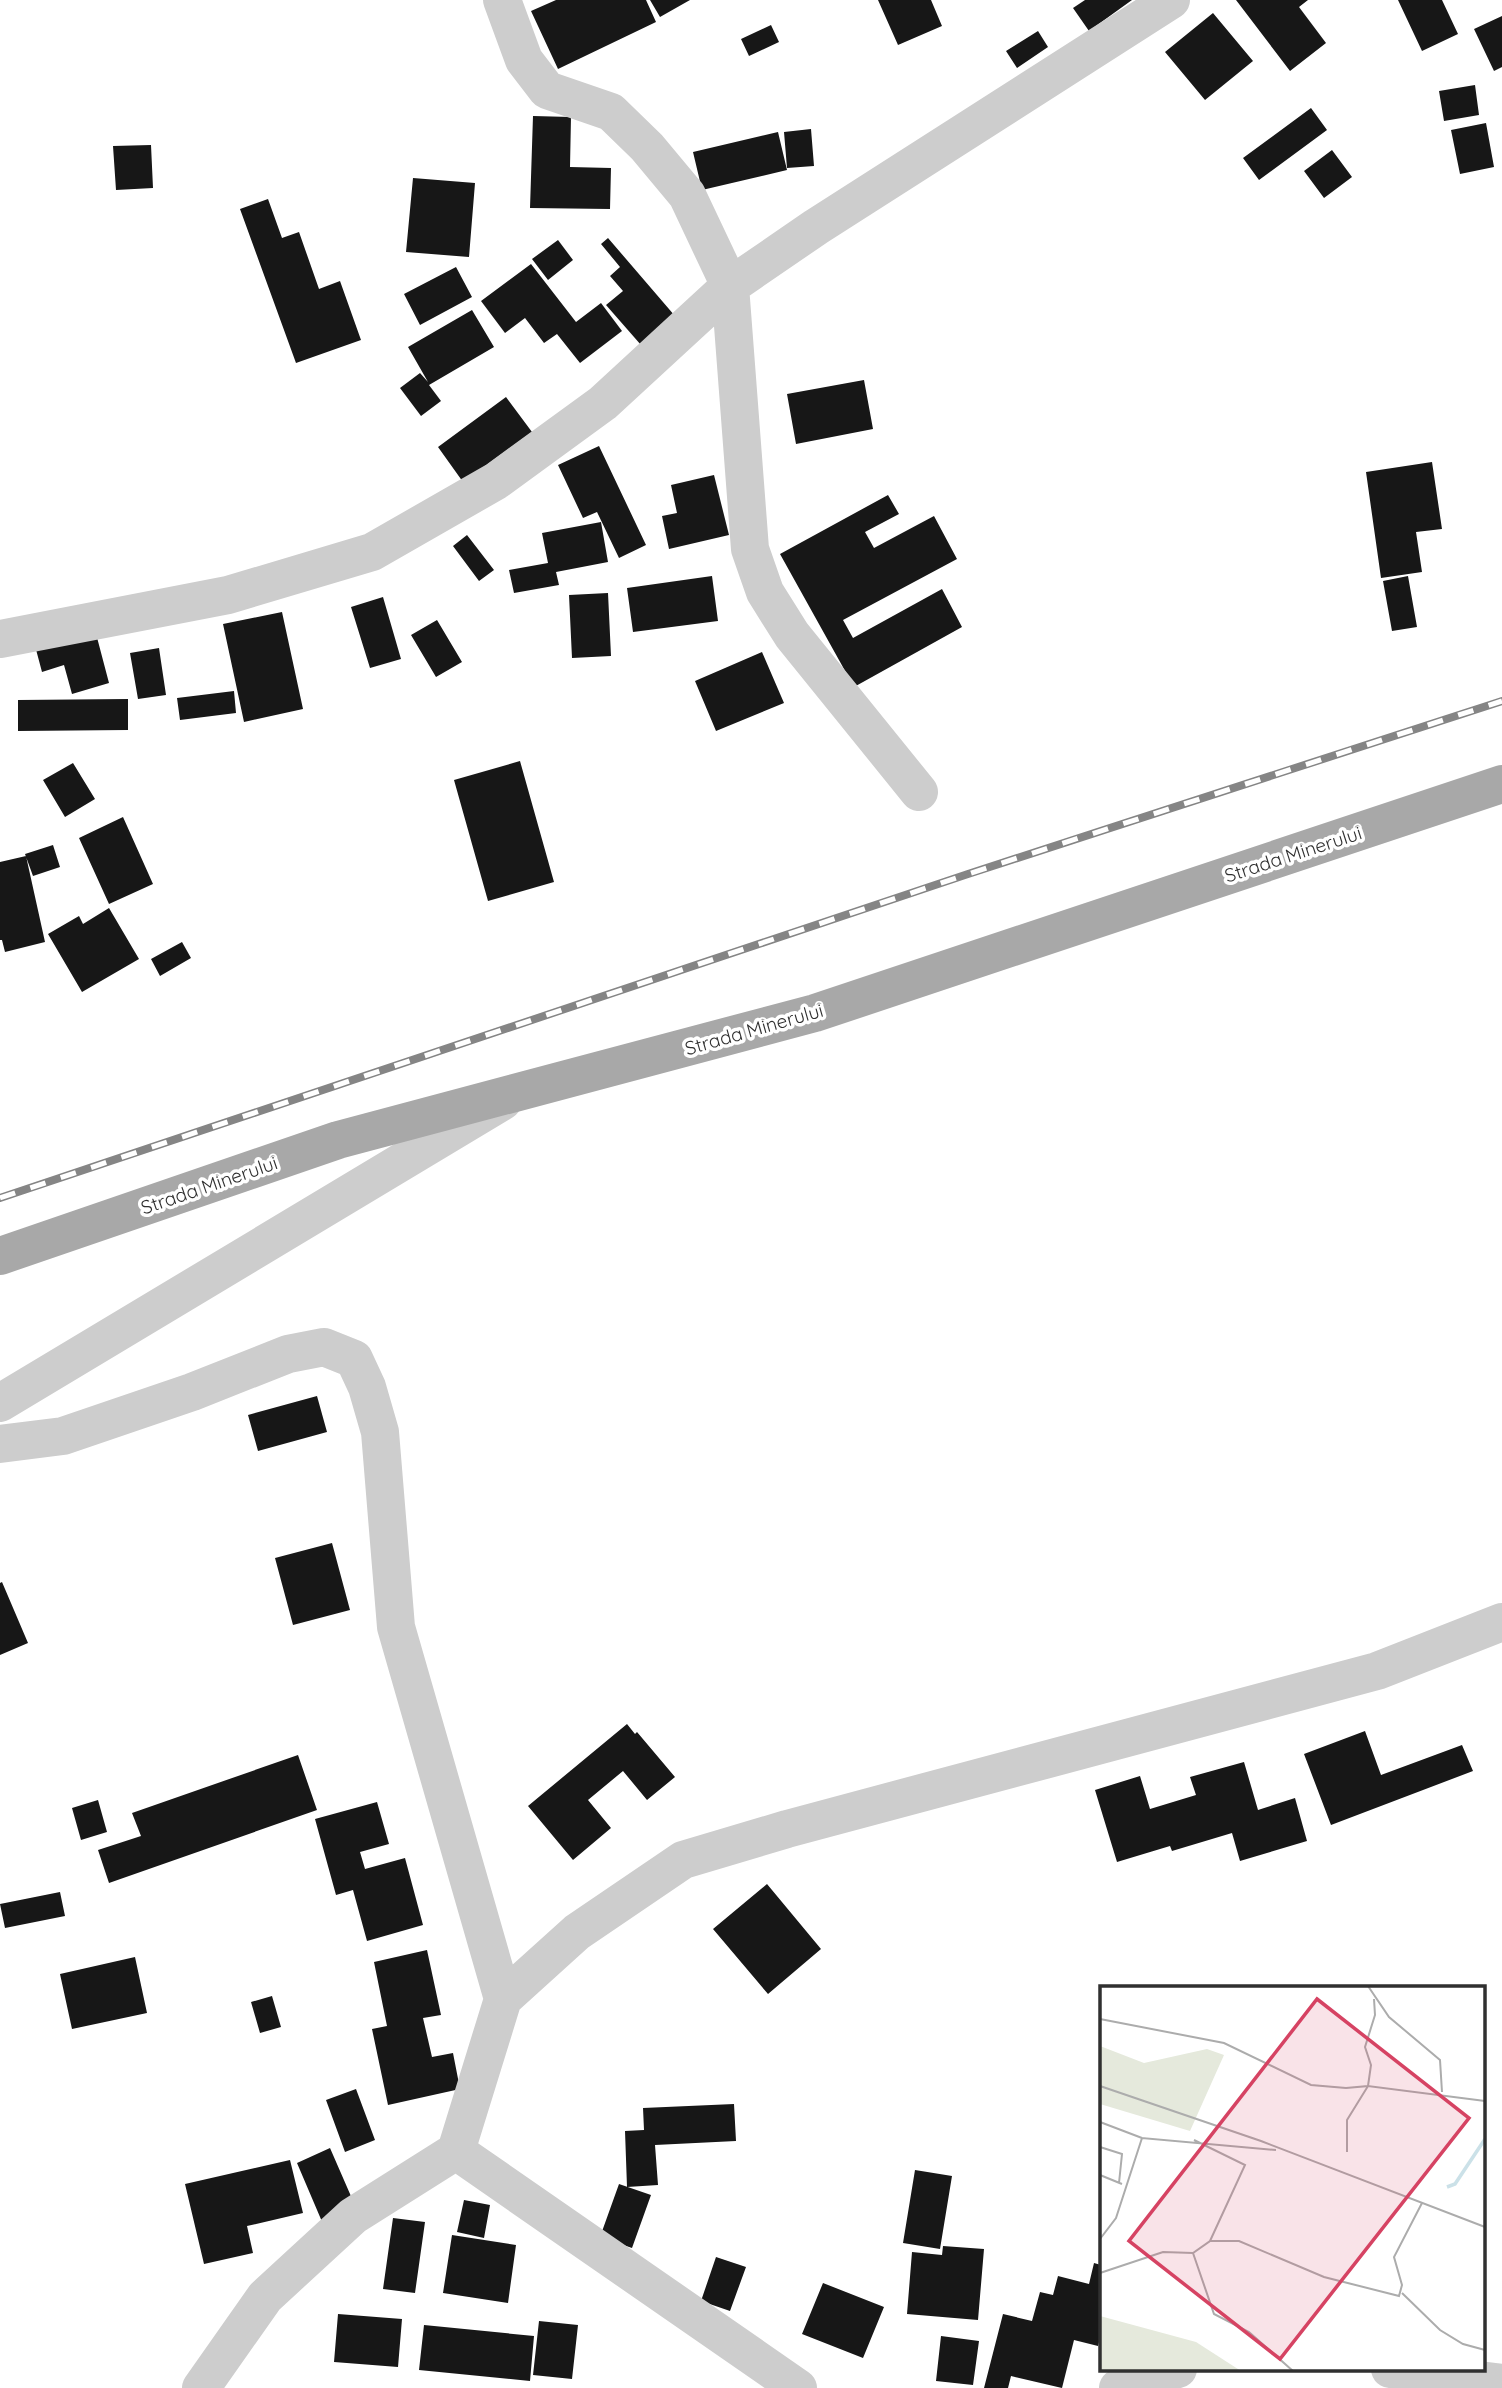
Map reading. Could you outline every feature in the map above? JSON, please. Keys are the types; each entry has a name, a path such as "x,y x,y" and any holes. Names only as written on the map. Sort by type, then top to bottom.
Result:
{"main road":[{"name":"Strada Minerului","path":"0,1256 338,1140 815,1013 1502,785"}],"street":[{"path":"502,0 524,60 547,90 611,112 647,147 687,195 730,286 750,549 765,592 792,635 919,792"},
{"path":"0,639 228,595 372,552 496,481 603,403 730,286 816,227 1171,0"},
{"path":"0,1403 514,1095"},
{"path":"0,1444 63,1436 192,1392 288,1354 324,1347 354,1359 367,1387 380,1432 396,1626 503,1999"},
{"path":"201,2388 265,2297 353,2216 456,2151 503,1999 577,1932 683,1860 800,1825 1377,1671 1502,1622"},
{"path":"456,2151 798,2388"},
{"path":"1118,2388 1175,2370"},
{"path":"1398,2370 1502,2383"}],"building":[{"path":"556,0 646,0 656,22 558,69 531,11"},
{"path":"650,0 690,0 660,17"},
{"path":"878,0 931,0 942,26 898,45"},
{"path":"1085,0 1132,0 1089,31 1073,8"},
{"path":"1236,0 1308,0 1299,7 1326,43 1290,71"},
{"path":"1398,0 1442,0 1458,34 1422,51"},
{"path":"1213,13 1253,61 1205,100 1165,52"},
{"path":"1502,16 1502,67 1494,71 1474,29"},
{"path":"771,25 779,42 749,56 741,39"},
{"path":"1038,31 1048,47 1017,68 1006,51"},
{"path":"1475,85 1479,115 1444,121 1439,91"},
{"path":"1311,108 1327,130 1259,180 1243,158"},
{"path":"533,116 571,117 570,167 611,168 610,209 530,208"},
{"path":"1486,123 1494,167 1460,174 1451,130"},
{"path":"811,129 814,166 787,168 784,132"},
{"path":"778,132 787,170 702,190 693,152"},
{"path":"151,145 153,188 116,190 113,146"},
{"path":"1332,150 1352,177 1324,198 1304,171"},
{"path":"413,178 475,183 469,257 406,252"},
{"path":"268,199 282,238 299,232 319,289 340,281 361,340 296,363 240,209"},
{"path":"608,238 675,316 641,345 606,305 623,291 610,276 620,267 601,244"},
{"path":"558,240 573,260 548,280 532,259"},
{"path":"531,264 576,322 601,303 622,331 580,363 557,334 544,343 525,318 505,333 481,301"},
{"path":"456,267 472,297 420,325 404,294"},
{"path":"472,310 494,347 429,385 441,401 421,416 400,388 420,373 428,382 408,347"},
{"path":"864,380 873,429 796,444 787,394"},
{"path":"506,397 532,432 463,482 438,447"},
{"path":"599,446 646,545 619,558 597,512 583,518 558,465"},
{"path":"1432,462 1442,529 1416,532 1422,572 1381,578 1366,472"},
{"path":"714,475 729,535 669,549 662,516 677,513 671,485"},
{"path":"888,495 899,514 865,532 874,548 934,516 957,559 843,620 853,638 942,589 962,627 854,687 780,554"},
{"path":"601,522 608,562 556,572 559,585 514,593 509,570 548,563 542,533"},
{"path":"467,535 494,570 479,581 453,546"},
{"path":"712,576 718,621 633,632 627,588"},
{"path":"1408,576 1417,627 1392,631 1383,581"},
{"path":"608,593 611,656 572,658 569,595"},
{"path":"383,597 401,659 370,668 351,607"},
{"path":"282,612 303,709 244,722 223,624"},
{"path":"437,620 462,662 436,677 411,635"},
{"path":"94,626 109,683 72,694 64,665 42,672 34,642"},
{"path":"159,648 166,695 138,699 130,653"},
{"path":"762,652 784,703 716,731 695,681"},
{"path":"234,691 236,713 180,720 177,698"},
{"path":"128,699 128,730 18,731 18,700"},
{"path":"520,761 554,882 488,901 454,780"},
{"path":"73,763 95,799 65,817 43,780"},
{"path":"123,817 153,884 109,904 79,838"},
{"path":"53,845 60,867 33,876 25,854"},
{"path":"26,856 45,942 5,952 0,940 0,862"},
{"path":"109,908 139,959 82,992 48,934 79,916 83,924"},
{"path":"182,942 191,958 160,976 151,959"},
{"path":"317,1396 327,1432 258,1451 248,1415"},
{"path":"332,1543 350,1610 293,1625 275,1558"},
{"path":"2,1582 28,1643 0,1655 0,1583"},
{"path":"627,1724 675,1777 647,1800 623,1771 588,1800 611,1828 573,1860 528,1806"},
{"path":"1365,1731 1381,1775 1462,1745 1473,1771 1331,1825 1304,1754"},
{"path":"298,1755 317,1810 109,1883 98,1850 141,1836 132,1813"},
{"path":"1244,1762 1258,1810 1295,1798 1307,1841 1240,1861 1232,1833 1172,1851 1170,1846 1117,1862 1095,1790 1140,1776 1150,1809 1196,1795 1190,1777"},
{"path":"98,1800 107,1832 81,1840 72,1808"},
{"path":"377,1802 389,1844 360,1852 365,1869 405,1858 423,1925 367,1941 353,1890 336,1895 315,1819"},
{"path":"767,1884 821,1949 768,1994 713,1929"},
{"path":"60,1892 65,1916 5,1928 0,1904"},
{"path":"427,1950 441,2015 423,2018 432,2057 453,2053 460,2089 388,2105 372,2029 387,2026 374,1962"},
{"path":"135,1957 147,2013 72,2029 60,1974"},
{"path":"272,1996 281,2027 260,2033 251,2002"},
{"path":"356,2089 375,2140 345,2152 326,2100"},
{"path":"734,2104 736,2141 655,2145 658,2185 627,2187 625,2131 644,2130 643,2108"},
{"path":"330,2148 357,2210 323,2224 297,2163"},
{"path":"290,2160 303,2213 247,2226 253,2253 204,2264 185,2184"},
{"path":"915,2170 952,2176 940,2249 903,2243"},
{"path":"619,2184 651,2195 632,2248 600,2237"},
{"path":"464,2200 490,2205 484,2238 457,2232"},
{"path":"393,2218 425,2222 415,2293 383,2289"},
{"path":"452,2235 516,2245 508,2303 443,2293"},
{"path":"943,2246 984,2249 978,2320 907,2314 912,2252 942,2255"},
{"path":"716,2257 746,2267 730,2311 701,2301"},
{"path":"1094,2263 1100,2265 1098,2346 1074,2340 1062,2388 1011,2376 1008,2388 984,2388 1003,2314 1032,2321 1040,2292 1053,2295 1058,2276 1089,2284"},
{"path":"823,2283 884,2307 863,2358 802,2334"},
{"path":"338,2314 402,2319 398,2367 334,2362"},
{"path":"539,2321 578,2325 572,2379 533,2375"},
{"path":"424,2325 534,2336 530,2381 419,2370"},
{"path":"941,2336 979,2341 973,2385 936,2381"}],"railway":[{"path":"0,1198 968,874 1502,701"}]}
